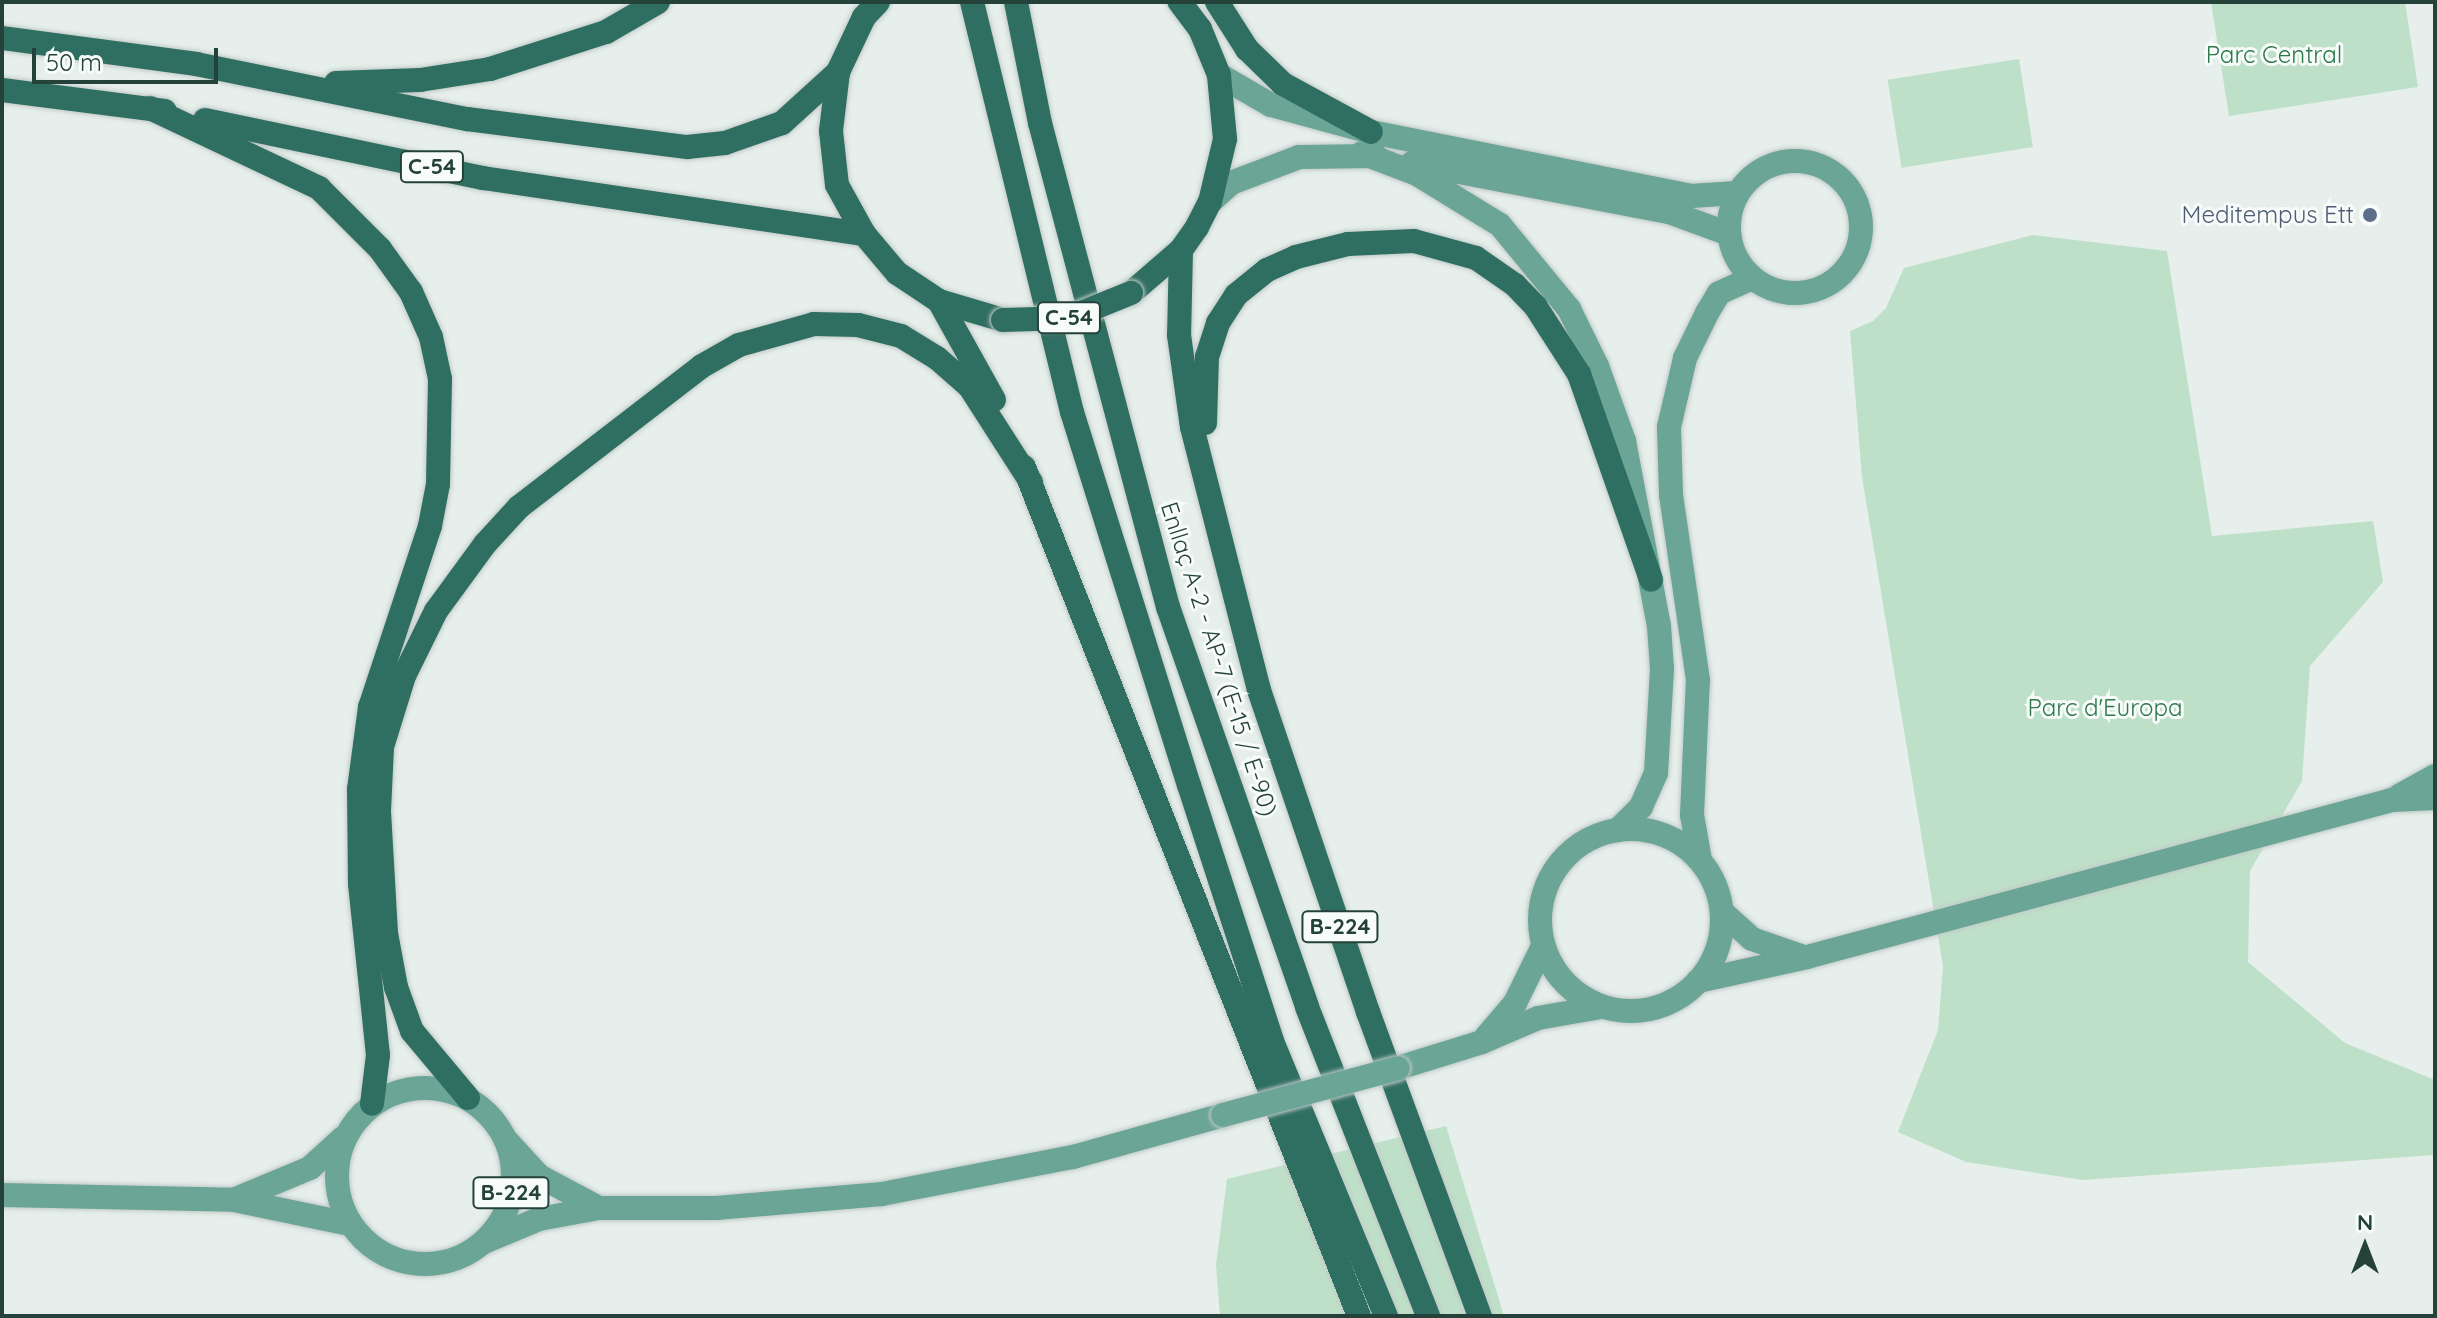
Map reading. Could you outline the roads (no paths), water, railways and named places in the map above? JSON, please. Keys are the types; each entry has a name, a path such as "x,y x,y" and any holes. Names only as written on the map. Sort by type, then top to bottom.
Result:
{"highway":[{"path":"290,84 420,80 490,69 606,32 658,2"},
{"path":"972,2 1072,412 1189,785 1272,1041 1386,1316"},
{"name":"Enllaç A-2 - AP-7 (E-15 / E-90)","path":"1016,2 1048,154 1168,607 1307,1007 1428,1316"},
{"name":"C-54","path":"870,7 838,72 831,131 837,185 864,234 897,273 939,301 1003,320 1069,318 1131,293 1181,250 1210,202 1225,139 1219,75 1200,29 1180,2"},
{"path":"1217,2 1247,49 1283,84 1367,142"},
{"name":"C-54","path":"2,38 196,64 467,119 687,147 760,134 782,123 838,72"},
{"name":"C-54","path":"2,90 150,108 483,178 864,234"},
{"path":"150,108 319,188 380,249 411,292 434,351 441,429 433,512 383,663 361,757 360,884 378,1055 372,1104"},
{"path":"1219,532 1202,402 1207,357 1218,323 1236,295 1267,270 1296,257 1348,244 1414,241 1476,258 1515,285 1536,307 1579,374 1651,580"},
{"path":"1181,250 1179,335 1192,427 1219,532"},
{"path":"939,301 990,391 1031,482 1359,1316"},
{"path":"468,1098 412,1031 396,987 382,878 382,747 404,676 436,611 519,507 702,366 765,335 814,324 858,325 901,336 937,358 970,387 1031,482"},
{"name":"B-224","path":"1219,532 1264,705 1480,1316"}],"main road":[{"path":"1219,75 1271,105 1367,142 1669,212 1729,234"},
{"path":"1367,142 1500,225 1569,309 1624,441 1651,580"},
{"path":"1210,202 1231,183 1263,167 1367,142 1691,196 1737,193"},
{"path":"1804,160 1836,174 1859,208 1857,251 1829,284 1806,293 1777,292 1751,279 1731,248 1729,234 1737,193 1764,167 1804,160"},
{"path":"1700,860 1692,815 1697,665 1671,495 1669,427 1685,358 1707,313 1719,293 1751,279"},
{"name":"B-224","path":"1618,830 1641,807 1652,785 1660,743 1662,669 1651,580"},
{"name":"B-224","path":"2392,800 2435,776"},
{"name":"B-224","path":"345,1137 336,1181 350,1224 373,1248 404,1262 437,1263 539,1219 599,1208 716,1208 882,1194 1073,1157 1398,1068 1482,1042 1538,1018 1601,1007 1630,1011 1658,1007 1698,981 1807,957 2392,800 2435,798"},
{"name":"B-224","path":"1601,1007 1575,993 1555,972 1543,946 1539,915 1546,884 1563,858 1588,839 1618,830 1648,830 1677,841 1700,860 1715,884 1722,912 1716,954 1698,981"},
{"name":"B-224","path":"1722,912 1752,939 1807,957"},
{"name":"B-224","path":"1482,1042 1515,1003 1543,946"},
{"path":"372,1104 419,1087 468,1098"},
{"name":"B-224","path":"468,1098 484,1110 539,1176 599,1208"},
{"name":"B-224","path":"234,1200 310,1168 345,1137 372,1104"},
{"name":"B-224","path":"484,1242 511,1198 514,1169 507,1141"},
{"name":"B-224","path":"2,1195 234,1200 350,1224"}],"place":[{"name":"Meditempus Ett","path":"2370,215"}],"park label":[{"name":"Parc Central","path":"2274,55"},
{"name":"Parc d'Europa","path":"2105,708"}]}
